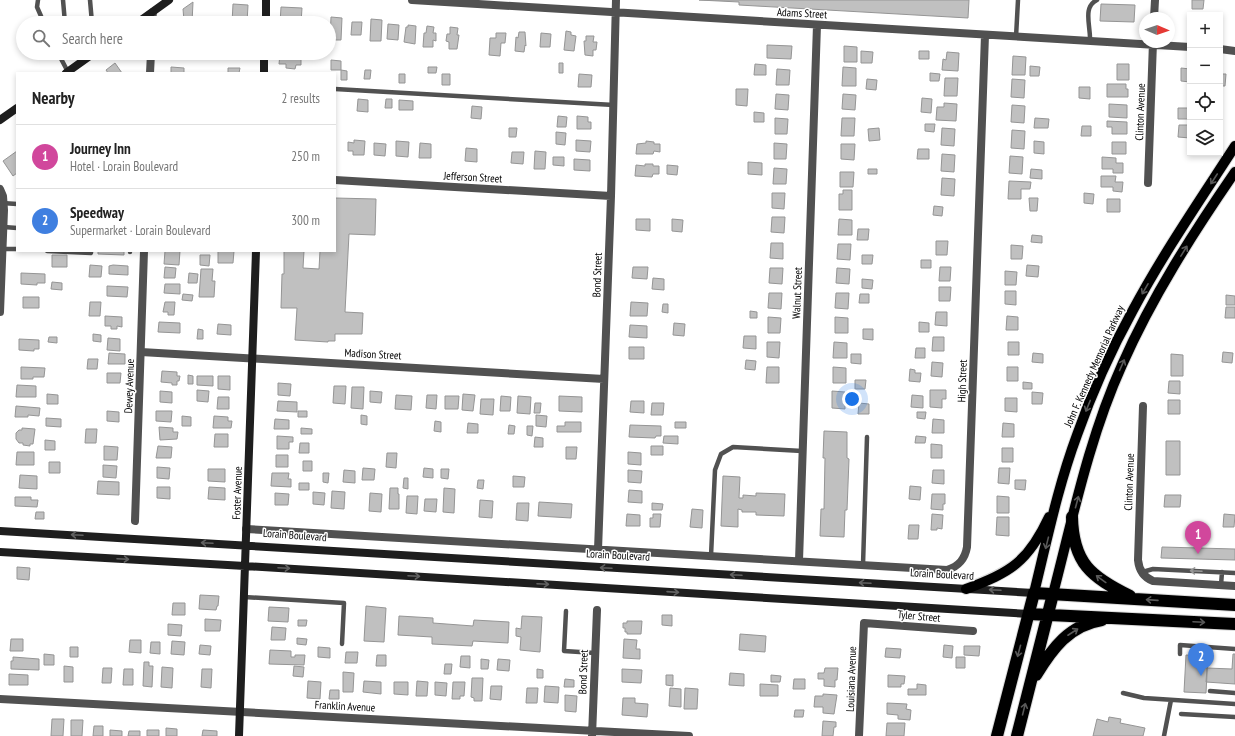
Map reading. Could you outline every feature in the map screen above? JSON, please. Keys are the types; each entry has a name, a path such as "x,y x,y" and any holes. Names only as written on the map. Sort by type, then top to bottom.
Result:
{"highway":[{"path":"1072,517 1074,540 1078,552 1086,567 1099,579 1134,599"},
{"name":"Lorain Boulevard","path":"1034,593 1235,605"},
{"name":"John F. Kennedy Memorial Parkway","path":"997,736 1034,593"},
{"path":"1017,736 1053,594"},
{"path":"1029,614 1235,624"},
{"path":"1031,683 1052,650 1065,637 1081,626 1099,620 1118,618"}],"main road":[{"path":"147,16 169,0"},
{"path":"266,0 266,16"},
{"path":"67,72 85,60"},
{"path":"264,60 264,72"},
{"path":"0,120 16,109"},
{"name":"John F. Kennedy Memorial Parkway","path":"1034,593 1059,495 1077,435 1112,353 1132,311 1167,252 1235,146"},
{"path":"1053,594 1072,517 1097,431 1122,366 1163,285 1214,202 1235,172"},
{"name":"Foster Avenue","path":"239,736 256,252"},
{"path":"966,589 1004,573 1020,561 1034,546 1059,495"},
{"name":"Lorain Boulevard","path":"0,531 1034,593"},
{"path":"0,552 1029,614"}],"street":[{"name":"Adams Street","path":"412,0 1139,43"},
{"name":"Bond Street","path":"598,550 614,105 616,0"},
{"path":"1154,12 1155,0"},
{"name":"Walnut Street","path":"798,562 817,25"},
{"name":"High Street","path":"798,562 947,570 955,567 966,555 985,35"},
{"name":"Adams Street","path":"1175,46 1187,48"},
{"name":"Clinton Avenue","path":"1148,183 1153,48"},
{"path":"1223,50 1235,50"},
{"path":"150,72 151,60"},
{"name":"Jefferson Street","path":"336,180 611,196"},
{"path":"0,189 4,227 0,312"},
{"name":"Dewey Avenue","path":"135,521 144,252"},
{"name":"Madison Street","path":"141,352 604,379"},
{"name":"Clinton Avenue","path":"1142,573 1138,560 1143,406"},
{"name":"Lorain Boulevard","path":"246,529 798,562"},
{"path":"1142,573 1147,579 1153,581 1235,586"},
{"name":"Bond Street","path":"592,733 597,610"},
{"name":"Tyler Street","path":"864,623 972,631"},
{"name":"Louisiana Avenue","path":"859,736 864,623"},
{"name":"Franklin Avenue","path":"0,699 592,733 689,736"}],"lane":[{"path":"38,0 37,7 41,16"},
{"path":"63,0 64,16"},
{"path":"90,0 91,16"},
{"path":"1016,37 1018,0"},
{"path":"1090,41 1088,8 1097,0"},
{"path":"61,60 67,72"},
{"path":"336,89 614,105"},
{"path":"2,203 16,204"},
{"path":"4,227 16,228"},
{"path":"3,249 16,249"},
{"path":"69,252 91,252"},
{"path":"863,565 867,437"},
{"path":"711,556 715,470 721,454 733,447 802,451"},
{"path":"1142,573 1153,569 1235,573"},
{"path":"1221,585 1222,572"},
{"path":"244,597 344,603 342,644"},
{"path":"566,611 564,651 595,653"},
{"path":"1180,654 1180,645 1235,649"},
{"path":"1210,691 1235,693"},
{"path":"1123,693 1144,698 1235,704"},
{"path":"1164,736 1171,700"},
{"path":"1181,714 1235,717"}],"building":[{"path":"699,0 969,0 968,18 739,5 739,2"},
{"path":"1192,0 1204,0 1203,9 1192,9"},
{"path":"193,2 192,16 184,16 183,9"},
{"path":"233,4 248,5 247,16 232,16"},
{"path":"1101,4 1135,5 1134,22 1100,21"},
{"path":"281,7 302,8 301,16 280,16"},
{"path":"336,17 342,18 341,40 336,40"},
{"path":"371,19 382,20 381,41 370,41"},
{"path":"352,22 362,22 361,35 351,35"},
{"path":"388,24 399,25 398,40 387,39"},
{"path":"408,25 416,26 415,44 404,42 406,27 408,27"},
{"path":"427,26 434,27 433,33 436,33 436,41 433,40 433,47 423,47 424,33 426,33"},
{"path":"450,27 458,28 457,35 459,35 457,49 449,49 449,42 446,41 447,34 450,34"},
{"path":"566,31 571,32 571,35 576,36 574,51 564,50"},
{"path":"519,32 525,32 526,46 525,45 524,52 515,51 516,37 518,38"},
{"path":"496,33 506,33 505,43 501,43 500,56 489,55 490,38 496,38"},
{"path":"541,33 551,34 550,47 540,47"},
{"path":"586,36 594,36 593,42 597,42 596,50 593,50 593,56 585,55 584,41 586,41"},
{"path":"767,45 792,46 791,59 767,58"},
{"path":"844,46 857,47 857,62 844,62"},
{"path":"861,51 873,52 872,63 861,63"},
{"path":"919,51 929,51 929,59 919,59"},
{"path":"947,52 959,53 958,71 942,70 943,59 946,60"},
{"path":"1013,56 1026,57 1025,75 1012,75"},
{"path":"279,60 301,60 301,65 296,65 295,69 286,68 286,64 279,64"},
{"path":"331,60 341,61 341,70 331,70"},
{"path":"115,63 121,72 107,72 106,70"},
{"path":"559,63 563,63 563,73 559,73"},
{"path":"755,64 766,65 766,75 754,75"},
{"path":"1117,64 1129,64 1129,80 1117,80"},
{"path":"1030,66 1040,67 1039,76 1030,76"},
{"path":"171,67 184,68 184,72 171,72"},
{"path":"428,67 437,67 436,73 428,73"},
{"path":"843,67 856,68 856,86 842,86"},
{"path":"228,68 240,68 239,72 228,72"},
{"path":"1181,68 1187,69 1187,82 1181,81"},
{"path":"777,69 790,70 789,85 776,85"},
{"path":"341,70 347,71 347,80 341,80"},
{"path":"365,70 371,70 370,79 364,79"},
{"path":"930,73 940,74 939,81 930,81"},
{"path":"399,74 405,74 405,83 399,83"},
{"path":"442,74 450,74 450,85 442,85"},
{"path":"579,74 592,75 591,87 578,87"},
{"path":"1223,74 1226,74 1225,86 1223,86"},
{"path":"945,78 958,78 957,96 944,96"},
{"path":"867,79 877,80 876,90 866,89"},
{"path":"1012,79 1025,80 1024,98 1011,97"},
{"path":"1107,84 1126,84 1126,89 1128,89 1128,97 1107,97"},
{"path":"1079,87 1090,87 1090,99 1079,98"},
{"path":"736,89 748,89 747,106 736,105"},
{"path":"776,94 789,95 788,110 775,109"},
{"path":"843,94 856,95 855,110 842,109"},
{"path":"922,98 932,99 931,113 921,112"},
{"path":"358,99 368,100 368,112 357,111"},
{"path":"386,99 392,99 392,108 385,108"},
{"path":"399,100 413,101 413,110 399,110"},
{"path":"944,103 957,104 956,121 936,120 937,107 944,107"},
{"path":"1109,104 1127,105 1127,118 1109,117"},
{"path":"1012,105 1025,106 1024,123 1011,122"},
{"path":"472,106 482,107 481,119 471,118"},
{"path":"1178,108 1187,108 1187,119 1178,119"},
{"path":"754,112 764,113 764,122 754,122"},
{"path":"558,116 567,117 566,127 557,127"},
{"path":"577,116 588,117 588,122 591,122 591,129 577,129"},
{"path":"775,118 788,119 787,134 775,134"},
{"path":"842,118 855,118 854,136 841,136"},
{"path":"1035,118 1049,119 1048,128 1034,128"},
{"path":"1107,121 1127,122 1127,134 1112,134 1112,127 1107,127"},
{"path":"925,124 935,124 934,132 925,131"},
{"path":"1179,125 1187,125 1187,138 1178,137"},
{"path":"1082,126 1091,126 1091,136 1081,136"},
{"path":"509,128 517,128 516,137 509,137"},
{"path":"879,128 880,140 869,141 868,129"},
{"path":"942,128 955,129 954,146 941,145"},
{"path":"1012,130 1025,131 1024,149 1011,148"},
{"path":"556,132 566,133 565,145 556,144"},
{"path":"354,140 365,141 364,155 353,155 353,151 348,151 348,142 354,143"},
{"path":"576,140 591,141 590,152 576,151"},
{"path":"396,141 409,142 408,157 396,156"},
{"path":"646,141 654,142 654,144 660,144 660,152 654,151 653,154 636,154 637,144 646,143"},
{"path":"1034,141 1044,142 1044,154 1034,153"},
{"path":"1112,142 1126,142 1126,154 1112,154"},
{"path":"374,143 386,144 385,156 374,155"},
{"path":"420,143 431,144 431,158 419,158"},
{"path":"774,143 787,144 786,159 774,159"},
{"path":"841,144 855,144 854,160 841,159"},
{"path":"466,148 477,149 477,162 465,161"},
{"path":"918,149 929,149 929,159 917,159"},
{"path":"535,151 546,152 545,169 534,169"},
{"path":"16,152 16,174 13,176 3,161"},
{"path":"512,152 524,152 523,164 511,163"},
{"path":"942,154 955,155 954,172 941,171"},
{"path":"1010,156 1023,157 1022,174 1009,173"},
{"path":"553,157 564,157 564,166 553,165"},
{"path":"1102,157 1116,158 1116,163 1123,163 1123,173 1113,173 1113,169 1102,169"},
{"path":"574,159 590,160 590,171 574,170"},
{"path":"748,162 762,163 762,175 748,174"},
{"path":"645,164 659,166 659,174 653,174 652,177 635,176 636,165 645,166"},
{"path":"667,165 678,166 677,175 667,174"},
{"path":"774,168 787,169 786,184 773,184"},
{"path":"868,169 877,169 877,174 868,174"},
{"path":"1031,169 1042,170 1042,179 1030,178"},
{"path":"840,172 854,172 853,187 840,187"},
{"path":"1101,176 1116,176 1115,182 1123,182 1122,192 1113,191 1113,187 1101,187"},
{"path":"942,178 955,179 954,196 941,195"},
{"path":"1009,181 1031,182 1030,189 1021,189 1021,199 1008,199"},
{"path":"843,190 852,190 852,210 839,210 839,194 843,194"},
{"path":"772,193 785,193 784,209 772,208"},
{"path":"1084,193 1094,194 1093,204 1084,203"},
{"path":"336,198 376,199 375,235 349,234 345,312 363,313 362,334 335,334 335,341 328,342 295,340 297,308 281,308 284,252 304,252 303,268 319,269 320,252 336,252"},
{"path":"1029,198 1038,198 1037,211 1030,211"},
{"path":"1107,199 1120,199 1120,212 1107,212"},
{"path":"934,206 943,207 942,216 933,215"},
{"path":"772,217 785,217 784,233 771,232"},
{"path":"636,219 650,219 650,231 636,230"},
{"path":"672,219 683,220 682,232 672,231"},
{"path":"839,219 852,220 852,235 838,235"},
{"path":"858,229 869,229 868,240 857,240"},
{"path":"1032,235 1042,236 1042,243 1031,242"},
{"path":"936,241 948,241 947,255 936,255"},
{"path":"771,243 783,243 783,259 770,258"},
{"path":"838,244 851,244 850,260 837,259"},
{"path":"1011,245 1023,246 1022,259 1011,259"},
{"path":"98,252 124,252 124,255 98,254"},
{"path":"165,252 180,252 179,265 164,264"},
{"path":"218,252 234,252 233,263 218,263"},
{"path":"52,255 67,255 67,267 52,267"},
{"path":"200,255 210,255 209,266 200,265"},
{"path":"862,255 873,255 872,264 862,264"},
{"path":"921,260 931,260 931,268 921,268"},
{"path":"90,265 102,266 101,277 89,277"},
{"path":"1027,265 1039,266 1038,277 1026,276"},
{"path":"109,266 128,266 128,275 109,274"},
{"path":"165,267 176,268 175,278 164,278"},
{"path":"633,267 648,267 647,279 632,278"},
{"path":"940,267 951,267 950,281 939,281"},
{"path":"770,268 783,268 782,284 769,283"},
{"path":"837,268 850,269 849,284 836,283"},
{"path":"201,269 213,269 212,281 215,281 214,297 199,297"},
{"path":"1005,271 1017,272 1016,285 1005,285"},
{"path":"21,273 45,274 45,283 37,283 37,285 21,284"},
{"path":"189,273 198,274 197,283 188,283"},
{"path":"653,278 664,279 664,290 652,289"},
{"path":"862,279 873,280 872,289 862,288"},
{"path":"52,282 62,283 62,290 51,289"},
{"path":"165,284 180,284 180,294 164,293"},
{"path":"107,286 128,287 127,297 107,296"},
{"path":"939,287 951,287 950,301 939,301"},
{"path":"1005,291 1016,291 1016,305 1005,304"},
{"path":"769,293 782,293 781,309 768,308"},
{"path":"836,293 849,293 848,309 835,308"},
{"path":"183,294 193,295 192,301 182,300"},
{"path":"860,294 869,294 869,303 859,303"},
{"path":"1226,295 1235,296 1235,305 1226,305"},
{"path":"23,297 39,297 39,308 23,308"},
{"path":"90,302 101,302 100,316 89,316"},
{"path":"165,302 175,302 174,315 168,315 168,312 163,312"},
{"path":"631,302 648,303 647,316 630,316"},
{"path":"663,304 668,304 668,313 662,312"},
{"path":"1226,307 1235,307 1235,318 1225,318"},
{"path":"750,311 757,312 757,318 750,318"},
{"path":"936,312 947,312 947,326 935,325"},
{"path":"105,316 122,317 122,327 117,326 117,329 111,329 111,326 105,326"},
{"path":"1007,316 1018,317 1018,330 1006,330"},
{"path":"768,317 781,318 780,333 768,333"},
{"path":"835,317 848,318 848,333 835,333"},
{"path":"159,322 180,323 180,333 158,332"},
{"path":"919,322 929,323 929,332 919,332"},
{"path":"674,323 685,324 684,336 673,335"},
{"path":"218,324 231,325 231,335 217,334"},
{"path":"630,325 647,326 647,338 629,337"},
{"path":"198,329 203,330 203,339 197,339"},
{"path":"863,329 873,329 873,340 863,339"},
{"path":"93,334 101,335 101,342 93,341"},
{"path":"744,336 756,336 756,349 743,348"},
{"path":"49,337 57,337 57,343 48,342"},
{"path":"933,337 944,337 944,351 932,351"},
{"path":"108,338 120,339 120,351 107,350"},
{"path":"19,339 39,340 39,349 34,349 34,351 19,350"},
{"path":"767,342 780,342 779,358 767,357"},
{"path":"834,342 847,343 847,358 833,358"},
{"path":"1008,342 1019,342 1019,355 1008,355"},
{"path":"629,347 644,347 644,359 629,359"},
{"path":"916,348 925,348 925,358 915,358"},
{"path":"1223,352 1233,353 1232,363 1222,362"},
{"path":"109,353 125,354 125,364 108,364"},
{"path":"1033,353 1043,354 1043,363 1032,362"},
{"path":"851,354 861,354 861,364 851,363"},
{"path":"1171,354 1183,355 1183,376 1171,376"},
{"path":"88,359 98,359 97,369 87,369"},
{"path":"746,360 756,361 755,370 745,369"},
{"path":"932,362 943,363 942,377 931,376"},
{"path":"21,367 45,368 44,377 21,379"},
{"path":"767,367 779,367 779,383 766,383"},
{"path":"833,367 846,368 846,383 833,383"},
{"path":"1007,367 1018,367 1018,381 1007,381"},
{"path":"910,369 915,370 915,373 921,373 920,382 909,381"},
{"path":"162,371 177,372 177,376 180,376 179,381 177,381 177,385 161,382"},
{"path":"107,373 121,373 120,383 107,383"},
{"path":"188,375 193,376 193,384 188,384"},
{"path":"197,376 213,376 213,386 197,385"},
{"path":"218,376 230,376 230,390 218,389"},
{"path":"855,380 866,380 865,389 855,389"},
{"path":"1169,381 1180,381 1180,394 1168,393"},
{"path":"1023,382 1032,383 1032,389 1023,389"},
{"path":"278,383 291,384 290,396 278,395"},
{"path":"17,385 36,386 36,397 16,397"},
{"path":"334,386 346,386 345,404 333,403"},
{"path":"352,387 364,387 363,409 351,408"},
{"path":"197,390 209,391 208,402 197,401"},
{"path":"930,390 946,390 946,399 942,399 942,408 930,407"},
{"path":"160,391 172,392 172,403 160,402"},
{"path":"370,391 382,392 381,403 370,402"},
{"path":"832,391 845,392 845,409 832,408"},
{"path":"1032,392 1043,393 1042,404 1032,404"},
{"path":"47,394 58,395 58,404 47,404"},
{"path":"463,394 475,395 473,411 462,410"},
{"path":"396,395 412,396 411,410 395,409"},
{"path":"427,395 437,395 436,409 426,408"},
{"path":"912,395 923,396 923,408 911,407"},
{"path":"445,396 459,396 458,409 445,409"},
{"path":"501,396 511,397 510,411 500,411"},
{"path":"518,396 531,397 530,414 517,413"},
{"path":"559,396 582,397 582,412 559,411"},
{"path":"218,397 229,397 229,409 217,409"},
{"path":"1005,398 1017,398 1017,412 1005,411"},
{"path":"481,399 494,399 493,415 480,414"},
{"path":"1168,400 1180,400 1180,414 1168,414"},
{"path":"278,401 297,402 297,412 277,411"},
{"path":"631,401 644,401 644,413 630,412"},
{"path":"535,403 541,403 540,413 534,413"},
{"path":"652,403 664,403 663,415 651,415"},
{"path":"859,403 869,404 869,414 858,414"},
{"path":"16,406 40,408 39,416 28,415 28,417 15,417"},
{"path":"107,411 119,412 119,422 107,421"},
{"path":"156,411 172,411 171,422 156,421"},
{"path":"298,411 307,411 307,417 298,417"},
{"path":"917,412 926,412 925,419 917,418"},
{"path":"361,415 367,416 367,425 361,424"},
{"path":"536,415 547,416 546,427 536,426"},
{"path":"182,416 191,417 191,426 182,426"},
{"path":"214,416 228,417 228,421 232,421 231,428 213,428"},
{"path":"46,418 61,419 61,427 46,426"},
{"path":"275,419 289,420 289,429 274,429"},
{"path":"933,419 944,420 944,433 932,433"},
{"path":"435,421 441,422 441,432 434,431"},
{"path":"565,422 581,422 581,432 557,432 557,426 565,426"},
{"path":"675,422 686,422 686,428 675,428"},
{"path":"468,423 478,424 478,433 467,433"},
{"path":"1003,423 1014,424 1014,437 1002,437"},
{"path":"509,425 515,426 514,434 508,434"},
{"path":"630,425 661,426 661,436 656,436 655,438 629,437"},
{"path":"527,426 533,426 532,436 527,435"},
{"path":"159,427 173,428 173,432 178,432 177,439 160,440"},
{"path":"22,428 35,429 33,444 30,444 30,446 19,443 16,439 16,433 19,430 22,430"},
{"path":"301,428 312,429 312,434 301,434"},
{"path":"86,429 97,429 96,443 85,443"},
{"path":"824,431 847,432 847,458 849,459 847,510 845,510 844,537 820,536 821,509 824,509"},
{"path":"215,434 228,434 228,447 214,447"},
{"path":"277,436 293,437 293,442 289,442 289,449 277,449"},
{"path":"664,436 678,436 678,444 663,443"},
{"path":"916,436 926,437 925,443 915,443"},
{"path":"535,437 543,438 543,447 534,447"},
{"path":"45,440 55,441 55,450 45,450"},
{"path":"1166,441 1180,441 1180,475 1166,475"},
{"path":"300,443 309,443 309,453 299,453"},
{"path":"931,444 942,445 942,458 931,458"},
{"path":"104,446 118,447 117,460 104,460"},
{"path":"158,446 172,447 171,458 156,458"},
{"path":"651,446 663,446 663,455 651,455"},
{"path":"566,447 577,447 576,459 566,459"},
{"path":"1002,448 1013,448 1013,462 1002,462"},
{"path":"17,452 34,452 34,465 16,465"},
{"path":"628,452 641,453 641,465 628,464"},
{"path":"387,453 397,453 396,468 386,467"},
{"path":"276,455 288,455 288,467 276,467"},
{"path":"303,461 312,461 312,471 303,471"},
{"path":"49,462 60,462 60,473 49,473"},
{"path":"103,465 117,466 116,478 103,477"},
{"path":"157,467 170,468 169,479 157,478"},
{"path":"363,468 375,469 374,480 362,480"},
{"path":"424,468 433,469 433,478 423,477"},
{"path":"999,468 1010,468 1009,484 998,483"},
{"path":"208,469 225,469 225,482 208,481"},
{"path":"441,469 449,469 448,479 441,478"},
{"path":"344,470 355,471 355,483 343,482"},
{"path":"628,470 642,471 641,483 628,482"},
{"path":"933,470 944,470 944,484 932,483"},
{"path":"272,473 289,473 288,479 291,479 291,487 271,486"},
{"path":"323,473 329,473 328,483 323,482"},
{"path":"20,475 37,476 37,489 19,488"},
{"path":"513,476 525,477 524,487 513,487"},
{"path":"723,476 740,477 739,498 743,498 743,495 756,496 756,493 785,494 784,516 756,515 756,512 742,512 742,510 738,509 738,527 721,526"},
{"path":"404,478 408,478 408,489 403,488"},
{"path":"478,480 484,480 483,489 477,488"},
{"path":"1015,480 1026,480 1025,490 1015,489"},
{"path":"98,481 119,482 119,495 97,494"},
{"path":"299,483 309,483 309,490 299,490"},
{"path":"910,486 921,487 920,500 909,499"},
{"path":"157,487 170,487 170,499 157,498"},
{"path":"209,487 225,488 225,500 208,499"},
{"path":"390,488 398,488 399,509 389,509"},
{"path":"444,488 455,489 454,513 443,512"},
{"path":"629,490 642,491 642,503 628,502"},
{"path":"332,491 345,492 344,509 331,508"},
{"path":"313,492 325,493 324,505 313,504"},
{"path":"275,493 289,494 288,505 275,505"},
{"path":"370,493 382,494 381,512 369,511"},
{"path":"932,494 945,494 945,504 943,504 943,510 931,509"},
{"path":"1165,495 1181,495 1180,507 1164,507"},
{"path":"407,496 418,496 417,514 406,513"},
{"path":"997,496 1009,497 1009,513 997,513"},
{"path":"15,497 31,497 31,500 38,500 37,507 15,506"},
{"path":"425,499 437,499 436,512 424,511"},
{"path":"480,500 493,501 492,518 479,517"},
{"path":"539,502 572,504 571,518 538,516"},
{"path":"517,503 529,503 528,521 516,520"},
{"path":"652,503 663,504 662,510 652,510"},
{"path":"692,509 703,510 702,528 690,527"},
{"path":"36,512 44,512 44,519 35,519"},
{"path":"627,514 640,515 640,526 626,526"},
{"path":"653,514 661,514 660,527 650,527 650,518 653,518"},
{"path":"932,514 943,515 942,529 937,528 937,530 931,530"},
{"path":"1224,514 1235,515 1234,527 1223,527"},
{"path":"997,517 1009,517 1009,536 996,535"},
{"path":"909,525 919,525 918,539 908,539"},
{"path":"1162,547 1235,549 1235,560 1161,558"},
{"path":"17,567 30,568 29,580 17,579"},
{"path":"200,595 219,596 216,610 199,609"},
{"path":"173,603 185,603 185,615 172,615"},
{"path":"366,606 386,608 384,642 364,641"},
{"path":"269,607 289,608 288,622 268,621"},
{"path":"662,615 672,615 672,626 662,625"},
{"path":"399,616 433,618 433,623 473,626 474,620 509,622 508,643 473,641 472,646 432,644 432,637 398,635"},
{"path":"522,616 542,617 540,652 520,650 521,637 516,636 516,628 521,629"},
{"path":"205,619 221,620 220,631 205,631"},
{"path":"298,620 307,620 306,626 298,626"},
{"path":"627,621 642,621 641,634 627,634 627,632 625,632 625,628 623,628 623,623 627,623"},
{"path":"168,624 182,625 181,636 168,635"},
{"path":"272,627 286,628 285,640 271,640"},
{"path":"740,634 766,636 765,652 739,650"},
{"path":"297,638 307,639 306,645 297,644"},
{"path":"11,639 23,639 23,651 10,651"},
{"path":"624,639 637,640 636,649 640,649 640,659 623,658"},
{"path":"130,640 141,640 141,653 129,652"},
{"path":"172,641 185,642 184,655 171,654"},
{"path":"151,642 160,642 160,654 150,653"},
{"path":"200,645 211,646 210,655 199,654"},
{"path":"944,645 953,646 952,658 943,657"},
{"path":"964,646 980,646 979,656 964,655"},
{"path":"70,647 78,647 78,657 70,657"},
{"path":"318,647 330,648 330,658 318,657"},
{"path":"886,648 901,649 900,658 885,657"},
{"path":"270,650 291,651 291,657 295,657 295,655 305,655 304,665 269,664"},
{"path":"346,652 358,652 357,663 345,663"},
{"path":"44,654 54,655 54,665 44,665"},
{"path":"1233,654 1235,654 1235,684 1206,682 1207,668 1232,669"},
{"path":"377,655 386,655 386,666 376,666"},
{"path":"1186,655 1208,656 1206,693 1184,692"},
{"path":"461,656 470,656 470,668 460,667"},
{"path":"13,657 39,659 39,670 11,669 11,661 13,661"},
{"path":"956,657 965,657 965,668 956,668"},
{"path":"481,659 489,660 488,669 481,669"},
{"path":"498,659 510,660 509,671 497,670"},
{"path":"144,662 149,662 149,666 153,666 152,687 143,686"},
{"path":"445,664 452,664 451,674 444,674"},
{"path":"64,666 73,667 73,682 64,682"},
{"path":"294,666 304,667 303,677 293,676"},
{"path":"162,667 173,668 172,688 161,687"},
{"path":"103,668 112,668 111,683 102,683"},
{"path":"825,668 838,668 835,687 824,686 824,679 818,679 818,673 824,673"},
{"path":"124,669 133,669 133,685 123,685"},
{"path":"202,669 212,669 211,688 201,687"},
{"path":"537,669 543,670 543,678 537,678"},
{"path":"622,669 642,670 641,683 622,682"},
{"path":"343,672 354,673 353,692 343,692"},
{"path":"730,673 744,674 744,686 729,685"},
{"path":"9,674 28,675 28,685 9,685"},
{"path":"666,675 673,675 673,686 666,685"},
{"path":"771,675 781,676 780,682 771,682"},
{"path":"888,675 905,676 904,684 901,684 901,687 888,687"},
{"path":"472,678 483,678 482,701 474,701 474,698 471,697"},
{"path":"565,679 574,680 574,687 564,687"},
{"path":"794,679 805,679 805,689 793,689"},
{"path":"308,681 321,682 320,699 307,698"},
{"path":"364,681 381,682 381,694 363,692"},
{"path":"417,681 428,682 427,696 416,696"},
{"path":"394,682 408,682 408,695 394,694"},
{"path":"435,682 447,683 446,696 435,695"},
{"path":"453,682 465,682 464,696 460,696 460,699 452,699"},
{"path":"760,684 778,685 778,696 760,696"},
{"path":"917,684 926,685 926,695 908,695 908,689 917,689"},
{"path":"491,686 502,686 501,700 490,699"},
{"path":"545,686 559,687 558,703 544,702"},
{"path":"527,688 538,688 537,703 526,703"},
{"path":"670,688 681,689 681,707 669,706"},
{"path":"685,688 698,689 697,709 684,709"},
{"path":"330,690 339,690 339,699 329,699"},
{"path":"823,694 837,695 834,714 823,713 823,707 814,707 815,696 823,696"},
{"path":"565,695 577,696 576,712 565,711"},
{"path":"623,698 635,698 635,703 648,704 647,717 622,715"},
{"path":"887,703 907,704 906,709 911,710 910,720 898,719 898,715 887,714"},
{"path":"795,710 804,710 803,717 794,717"},
{"path":"1109,717 1121,719 1120,723 1145,728 1143,736 1093,736 1097,719 1108,722"},
{"path":"52,719 64,719 63,736 51,736"},
{"path":"71,720 83,720 82,736 71,736"},
{"path":"823,721 836,722 833,736 822,736"},
{"path":"887,723 905,723 904,736 886,736"},
{"path":"94,726 103,726 103,736 93,736"},
{"path":"166,728 177,729 177,736 166,736"},
{"path":"110,730 122,731 122,736 110,736"},
{"path":"147,730 159,730 159,736 147,736"},
{"path":"203,730 217,731 217,736 202,736"},
{"path":"129,731 140,731 140,736 128,736"}],"place":[{"name":"Journey Inn","path":"1198,554"},
{"name":"Speedway","path":"1201,676"}]}
